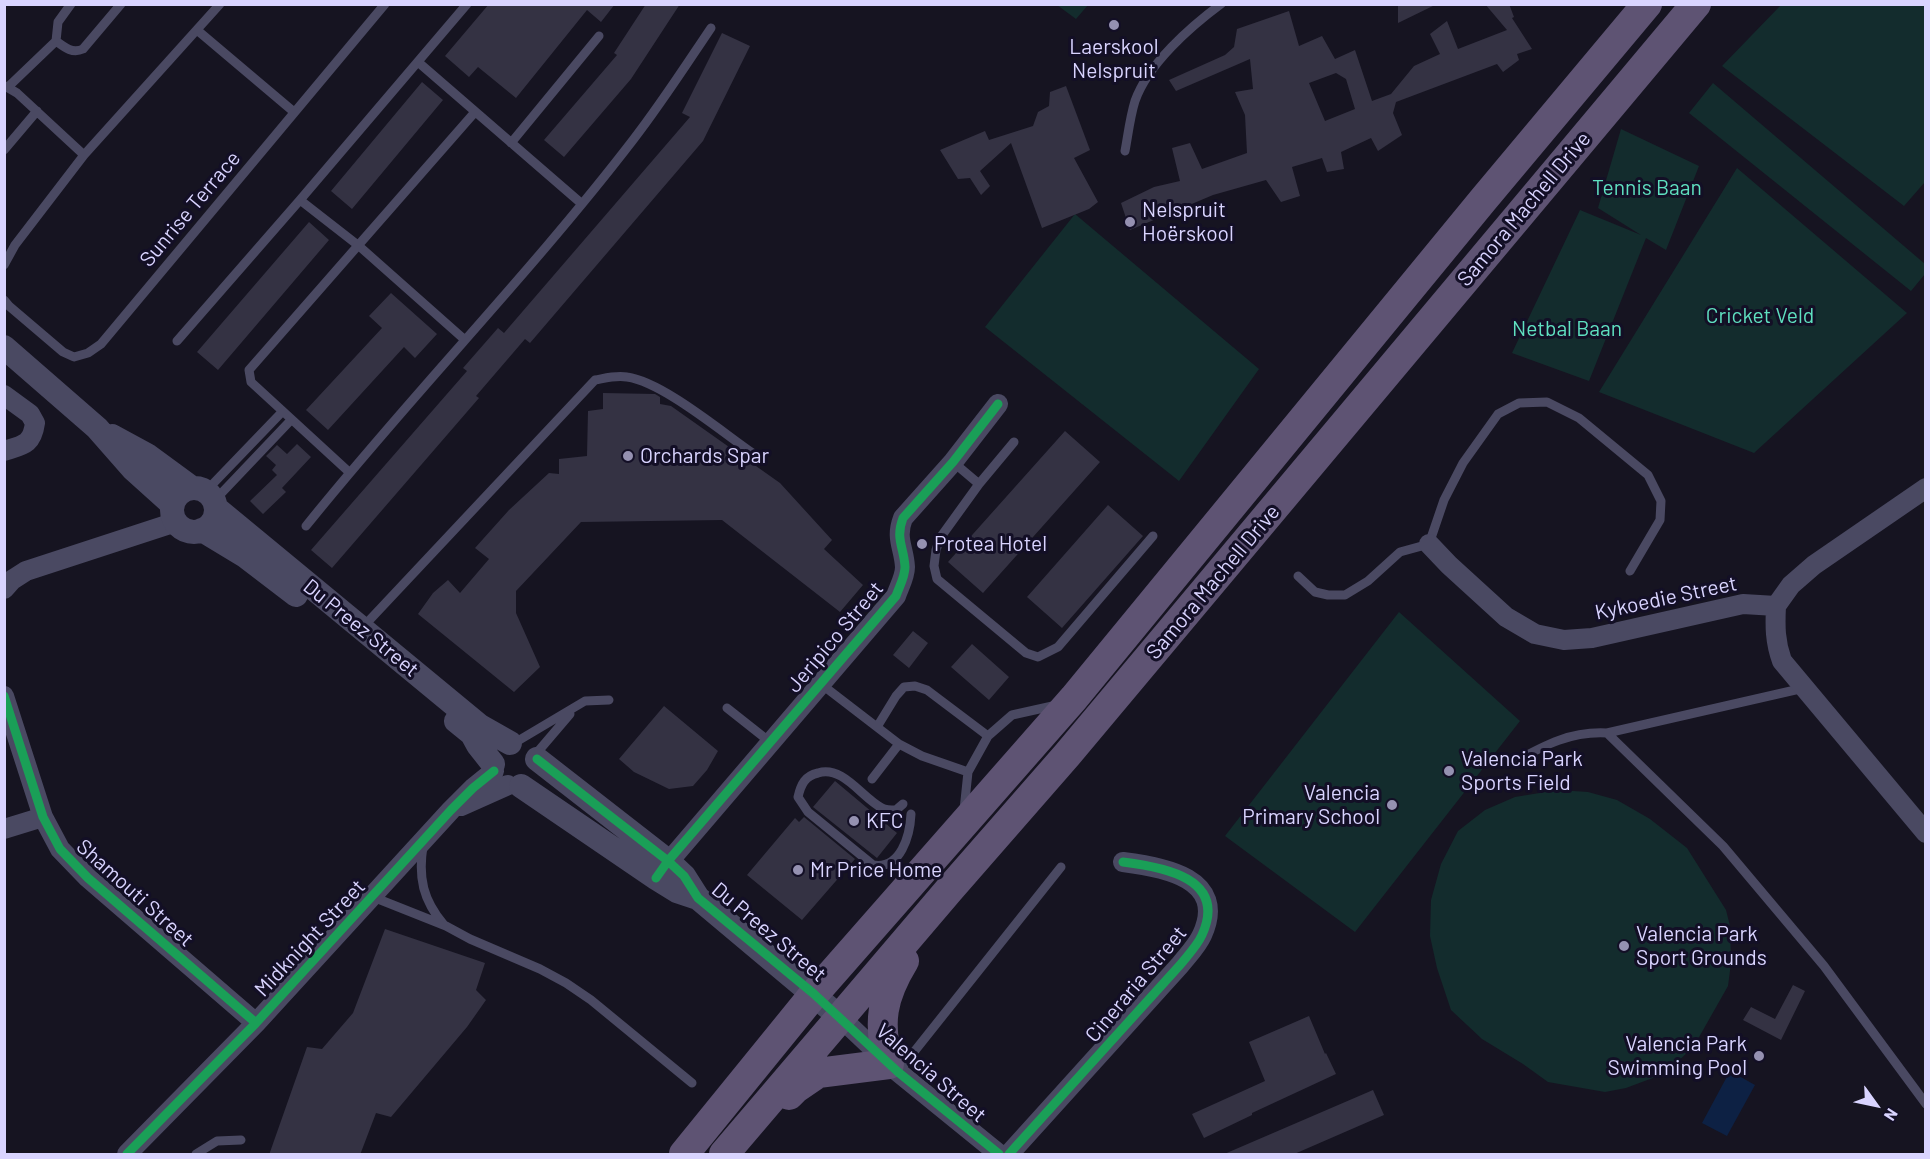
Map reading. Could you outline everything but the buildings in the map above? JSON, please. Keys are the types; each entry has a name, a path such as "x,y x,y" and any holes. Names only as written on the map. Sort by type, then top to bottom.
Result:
{"main road":[{"name":"Samora Machell Drive","path":"684,1155 814,994 1074,698 1475,209 1647,4"},
{"name":"Samora Machell Drive","path":"724,1155 1067,755 1696,4"},
{"path":"730,1155 796,1088 818,1073 893,1068 884,1046 883,1024 890,983 949,890"}],"street":[{"name":"Du Preez Street","path":"4,347 97,428 174,513"},
{"path":"4,395 30,414 35,423 30,440 4,451"},
{"name":"Jeripico Street","path":"662,869 896,596 905,568 899,543 899,529 903,518 953,462 998,404"},
{"name":"Du Preez Street","path":"97,428 147,455 207,497 361,629 480,726 525,750 662,869 677,891 698,898 841,1018"},
{"path":"1926,488 1814,565 1791,585 1776,606 1775,628 1776,646 1782,661 1926,832"},
{"path":"180,494 207,497 213,521 202,530 189,531 182,529 174,513 180,494"},
{"path":"4,590 12,580 26,571 174,513"},
{"name":"Du Preez Street","path":"202,530 246,556 472,734 478,745 504,776 662,869"},
{"name":"Kykoedie Street","path":"1429,543 1449,565 1506,616 1535,633 1564,640 1592,638 1743,604 1776,606"},
{"name":"Shamouti Street","path":"4,696 43,817 60,849 88,878 256,1023"},
{"path":"525,750 537,766 532,778 504,776 498,751 525,750"},
{"name":"Midknight Street","path":"127,1155 256,1023 451,810 504,776"},
{"path":"4,829 43,817"},
{"name":"Cineraria Street","path":"1009,1155 1180,965 1203,932 1208,910 1206,895 1197,886 1180,874 1155,866 1123,862"},
{"name":"Valencia Street","path":"841,1018 893,1068 999,1155"}],"lane":[{"path":"71,4 58,22 56,41 6,87 37,111 84,155"},
{"path":"56,41 68,50 83,49 121,4"},
{"path":"4,265 15,245 84,155 220,4"},
{"name":"Sunrise Terrace","path":"4,300 63,351 75,357 88,353 101,344 385,4"},
{"path":"177,341 467,4"},
{"path":"1125,151 1136,100 1155,66 1200,20 1221,4"},
{"path":"306,526 349,472 582,204 635,139 711,28"},
{"path":"197,30 294,112"},
{"path":"511,143 599,36"},
{"path":"418,62 582,204"},
{"path":"4,150 8,139 37,111"},
{"path":"349,472 251,382 249,370 475,112"},
{"path":"300,200 359,246 465,340"},
{"path":"361,629 595,380 612,376 647,382 672,396 754,454"},
{"path":"1298,576 1315,592 1345,595 1368,580 1400,552 1429,543 1444,500 1463,463 1498,414 1519,404 1547,402 1578,418 1648,475 1661,501 1660,520 1630,571"},
{"path":"207,497 245,451 282,412"},
{"path":"207,497 254,459 291,420"},
{"path":"1014,442 979,484 940,538 934,566 937,579 1026,653 1038,657 1058,647 1153,536"},
{"path":"245,451 254,459"},
{"path":"953,462 979,484"},
{"path":"821,684 899,744 922,756 968,772"},
{"path":"877,728 904,687 915,687 927,690 988,736"},
{"path":"1514,762 1547,743 1587,732 1607,733 1804,688"},
{"path":"957,832 965,807 968,772 988,736 1012,715 1053,706 1074,698"},
{"path":"525,750 578,705 585,701 609,700"},
{"path":"525,750 578,705"},
{"path":"727,708 770,742"},
{"path":"1607,733 1723,846 1824,966 1926,1104"},
{"path":"872,779 899,744"},
{"path":"903,804 896,810 880,807 837,774 825,770 810,775 801,784 798,796 808,813 873,865 880,867 895,859 903,848 910,831 911,814"},
{"path":"424,841 420,863 423,891 437,916 446,926"},
{"path":"893,1068 1061,867"},
{"path":"373,897 446,926 566,983 591,1000 692,1083"},
{"path":"196,1155 217,1141 241,1140"}],"green space":[{"path":"1057,5 1088,5 1076,19"},
{"path":"1781,5 1925,5 1925,182 1904,206 1722,66"},
{"name":"Tennis Baan","path":"1713,83 1925,264 1925,274 1911,291 1689,113"},
{"name":"Netbal Baan","path":"1621,129 1699,166 1666,250 1646,238 1589,381 1512,353 1580,210 1641,235 1598,208"},
{"name":"Cricket Veld","path":"1737,168 1907,313 1754,453 1599,392"},
{"path":"1075,214 1259,369 1179,481 985,327"},
{"path":"1399,612 1520,721 1355,932 1225,836"},
{"path":"1558,790 1588,792 1617,800 1650,819 1687,848 1726,910 1730,926 1731,963 1728,986 1694,1046 1666,1073 1626,1088 1605,1092 1548,1082 1482,1039 1451,1010 1437,968 1430,936 1431,900 1441,864 1458,831 1485,810 1515,797"}],"water":[{"path":"1730,1071 1755,1085 1727,1136 1702,1123"}],"cycle path":[{"path":"656,878 668,861 896,596 905,571 900,537 903,518 953,462 998,404"},
{"path":"4,696 43,817 60,849 88,878 256,1023"},
{"path":"537,759 668,861 684,876 698,898 814,994 898,1072 999,1154"},
{"path":"127,1154 256,1023 451,810 494,771"},
{"path":"1009,1154 1180,965 1202,935 1208,916 1206,900 1199,888 1172,872 1123,862"}],"place":[{"name":"Laerskool Nelspruit","path":"1114,25"},
{"name":"Nelspruit Hoërskool","path":"1130,222"},
{"name":"Orchards Spar","path":"628,456"},
{"name":"Protea Hotel","path":"922,544"},
{"name":"Valencia Park Sports Field","path":"1449,771"},
{"name":"Valencia Primary School","path":"1392,805"},
{"name":"KFC","path":"854,821"},
{"name":"Mr Price Home","path":"798,870"},
{"name":"Valencia Park Sport Grounds","path":"1624,946"},
{"name":"Valencia Park Swimming Pool","path":"1759,1056"}]}
